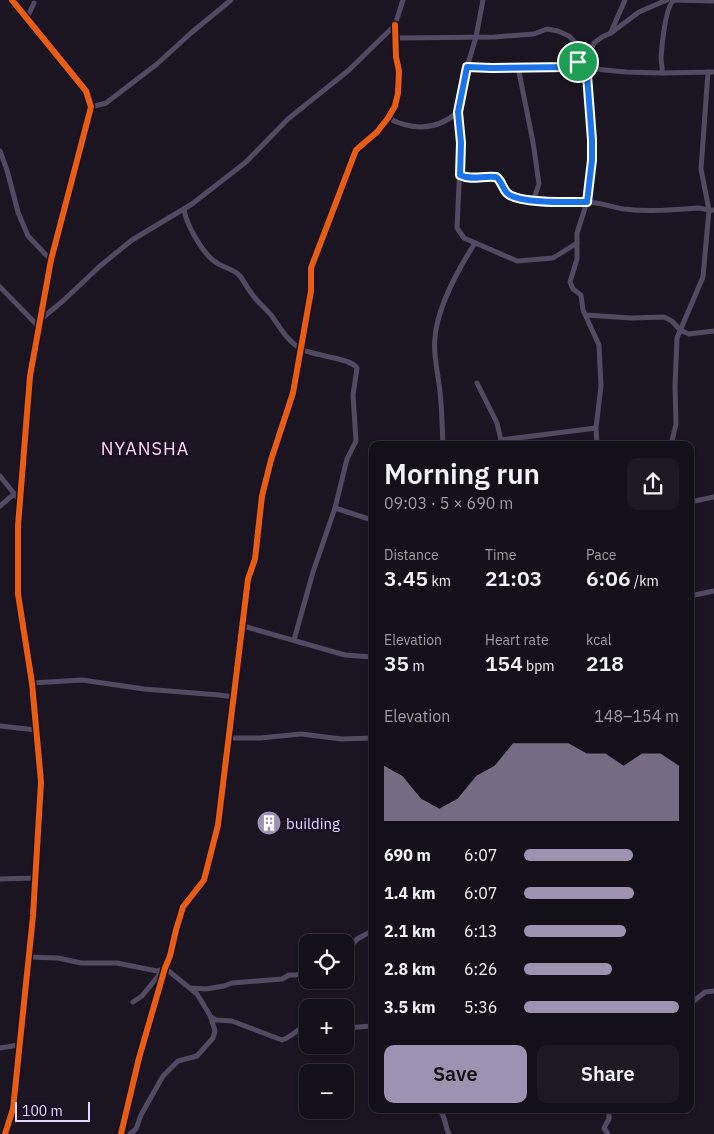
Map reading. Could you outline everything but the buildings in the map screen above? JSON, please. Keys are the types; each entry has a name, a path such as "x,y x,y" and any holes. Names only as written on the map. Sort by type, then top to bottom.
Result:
{"street":[{"path":"5,1134 13,1109 35,878 41,782 32,683 18,594 18,530 30,376 51,260 91,107 86,91 12,0"},
{"path":"91,107 106,103 157,64 231,0"},
{"path":"121,1134 138,1058 170,956 176,930 184,907 204,880 218,826 226,777 248,579 255,560 262,496 270,460 293,394 311,291 311,268 356,150 377,132 395,106 399,85 394,25 403,0"},
{"path":"483,0 458,112 461,143 457,228 464,238 517,261 553,258 577,243"},
{"path":"611,33 625,0"},
{"path":"586,62 594,43 639,12 666,0"},
{"path":"662,73 661,55 668,6 672,0 714,1"},
{"path":"27,18 34,3"},
{"path":"40,320 132,240 200,199 246,162 288,119 349,70 394,25"},
{"path":"395,38 534,34 547,29 558,31 574,39 581,48 586,62 592,160 587,202 577,233 579,250 570,282 573,289 581,295 586,315 599,345 601,386 596,428 597,441"},
{"path":"570,67 584,56"},
{"path":"467,67 570,67 626,72 711,72 701,169 711,210 703,277 677,338 676,424 671,441"},
{"path":"518,67 533,142 539,184 534,201"},
{"path":"388,118 408,126 428,128 450,118 458,112"},
{"path":"0,151 18,212 28,236 51,260"},
{"path":"460,175 475,178 496,177 502,182 505,192 526,201 587,202 652,211 697,208 711,210"},
{"path":"184,209 186,218 196,238 209,256 215,262 232,270 239,276 288,339 300,349 318,356 353,363 357,368 353,395 356,441 347,459 335,508 313,572 294,640"},
{"path":"443,441 434,340 442,310 460,266 475,243"},
{"path":"0,287 39,327"},
{"path":"586,315 664,318 672,321 680,330 689,334 714,331"},
{"path":"477,383 497,423 499,441"},
{"path":"512,441 596,428"},
{"path":"0,476 20,501"},
{"path":"0,506 14,494"},
{"path":"694,501 714,497"},
{"path":"335,508 369,519"},
{"path":"694,595 714,591"},
{"path":"243,626 345,655 369,657"},
{"path":"32,683 82,680 144,689 220,695 234,698"},
{"path":"0,726 36,730"},
{"path":"229,738 260,738 301,734 342,739 369,738"},
{"path":"0,879 35,878"},
{"path":"354,942 369,933"},
{"path":"28,957 117,963 157,971 165,968"},
{"path":"130,1134 136,1128 141,1115 163,1076 178,1061 197,1056 213,1038 214,1031 210,1017 197,994 165,968"},
{"path":"133,1002 142,996 165,968"},
{"path":"191,988 224,986 232,982 282,979 290,975 299,974"},
{"path":"694,1001 705,992 714,991"},
{"path":"210,1017 216,1020 232,1021 282,1040 299,1031"},
{"path":"354,1027 369,1026"},
{"path":"0,1048 19,1045"},
{"path":"442,1113 446,1118 449,1134"},
{"path":"608,1134 604,1128 609,1119 609,1113"}],"cycle path":[{"path":"5,1134 13,1109 33,916 41,782 32,683 18,594 18,526 30,376 51,260 91,107 86,91 12,0"},
{"path":"121,1134 139,1058 183,907 204,880 218,825 248,579 255,559 262,496 271,460 293,393 311,291 311,268 356,150 377,132 395,106 398,93 399,71 396,57 395,25"}],"place":[{"name":"building","path":"269,823"}],"district":[{"name":"NYANSHA","path":"145,448"}],"route":[{"path":"584,56 590,102 592,160 587,202 526,201 505,192 502,182 496,177 475,178 460,175 461,143 458,112 467,67 570,67 578,62 584,56"}]}
